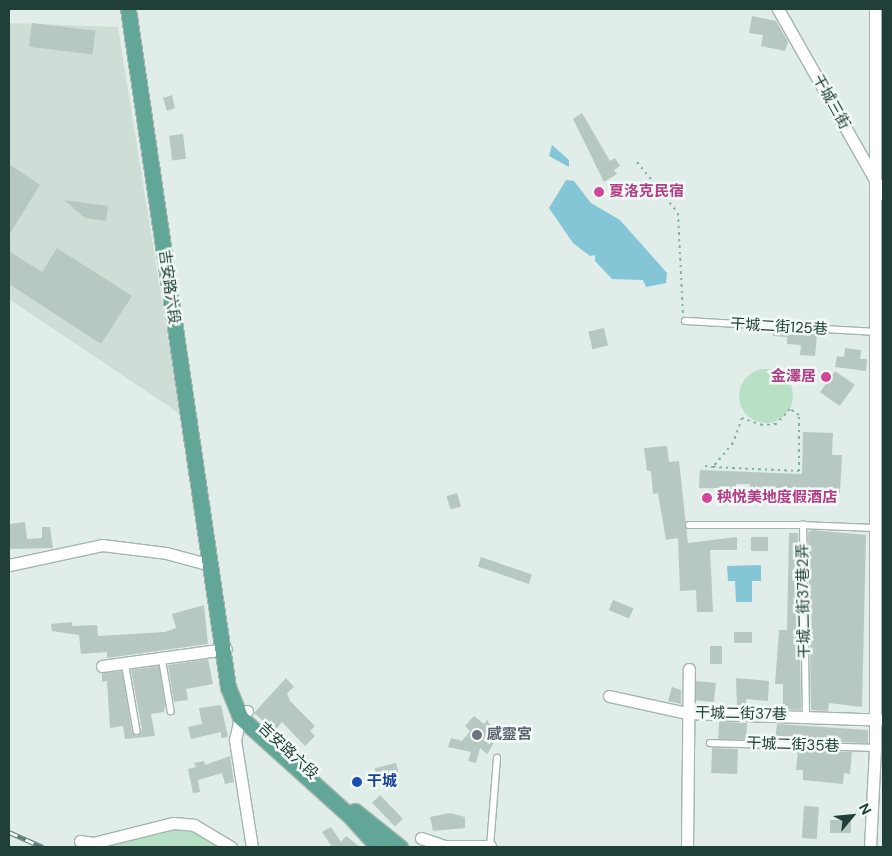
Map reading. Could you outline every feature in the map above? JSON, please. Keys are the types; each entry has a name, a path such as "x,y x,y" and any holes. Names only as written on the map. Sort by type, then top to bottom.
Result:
{"main road":[{"name":"吉安路六段","path":"128,9 224,650 244,714 350,815 378,847"},
{"name":"吉安路六段","path":"244,714 400,847"}],"street":[{"name":"干城三街","path":"778,9 883,194"},
{"path":"870,847 875,748 879,719 877,529 878,332 874,9"},
{"path":"9,565 102,545 166,552 211,565"},
{"path":"102,666 224,650"},
{"path":"687,847 686,713 689,670"},
{"name":"干城二街37巷","path":"608,696 686,713 879,719"},
{"path":"244,714 235,740 252,847"},
{"path":"80,841 93,843 173,823 194,825 231,847"},
{"path":"421,838 444,846 490,847"}],"lane":[{"name":"干城二街125巷","path":"685,322 878,332"},
{"name":"干城二街37巷2弄","path":"806,716 803,524 877,529"},
{"path":"689,525 803,524"},
{"path":"162,657 171,711"},
{"path":"125,662 137,731"},
{"name":"干城二街35巷","path":"710,743 875,748"},
{"path":"490,847 497,758"}],"path":[{"path":"637,162 678,213 685,322"},
{"path":"705,466 713,467 799,470 799,415 790,409 776,424 762,424 742,418 733,443 713,467"}],"shaded area":[{"path":"9,23 118,27 180,414 9,299"}],"green space":[{"path":"766,369 776,371 785,377 791,386 793,396 791,406 785,415 776,421 766,423 756,421 747,415 741,406 739,396 741,386 747,377 756,371"},
{"path":"172,829 191,829 224,847 92,847"}],"water":[{"path":"552,145 569,160 569,167 549,156"},
{"path":"566,180 574,181 591,203 620,220 667,273 666,283 646,287 643,280 612,279 595,261 595,255 590,256 573,243 549,208"},
{"path":"761,565 761,581 752,581 752,602 736,602 735,581 728,581 727,566"}],"building":[{"path":"752,16 776,21 788,42 785,51 761,46 763,35 749,33"},
{"path":"32,23 96,31 93,55 29,47"},
{"path":"172,95 175,108 167,111 163,98"},
{"name":"夏洛克民宿","path":"582,113 610,161 615,158 620,166 614,170 617,174 604,182 573,119"},
{"path":"183,134 186,159 172,161 169,136"},
{"path":"9,164 40,185 9,235"},
{"path":"64,200 108,206 106,221 85,218"},
{"path":"57,248 132,296 101,344 9,284 9,251 42,272"},
{"path":"604,328 608,346 592,349 588,332"},
{"path":"773,331 817,333 815,356 800,355 801,345 787,344 787,337 773,336"},
{"path":"845,348 861,350 860,359 867,359 866,371 835,367 837,356 844,357"},
{"path":"835,371 855,385 840,406 820,392"},
{"name":"秧悦美地度假酒店","path":"803,432 833,433 832,455 842,455 840,493 750,490 750,484 736,484 736,489 699,488 700,470 802,474"},
{"path":"667,446 669,462 679,461 688,543 737,537 737,550 710,550 713,612 697,612 696,590 680,591 678,538 666,540 658,493 653,494 651,471 647,471 644,448"},
{"path":"457,493 461,506 451,510 446,496"},
{"path":"25,522 27,539 42,538 42,527 50,527 53,548 9,549 9,524"},
{"path":"813,530 866,535 862,707 829,703 828,711 811,710 808,532"},
{"path":"789,533 798,533 801,710 783,709 783,684 775,684 779,630 787,630"},
{"path":"751,537 768,537 768,551 751,551"},
{"path":"481,557 532,575 529,584 478,566"},
{"path":"613,600 633,608 629,618 609,610"},
{"path":"204,605 208,644 107,658 107,652 81,654 79,635 52,631 51,624 72,622 72,626 97,625 98,636 165,632 176,628 172,614"},
{"path":"734,632 752,632 752,643 734,643"},
{"path":"710,646 722,646 722,664 710,664"},
{"path":"208,659 213,684 186,689 188,700 174,702 168,665"},
{"path":"159,666 165,704 164,712 151,714 155,736 125,739 123,726 110,728 107,681 102,682 102,673 122,671 132,732 137,736 142,730 131,670"},
{"path":"286,678 294,687 287,693 290,701 315,726 310,731 315,736 305,746 282,722 275,731 254,713"},
{"path":"736,678 769,681 768,701 746,699 746,708 737,707"},
{"path":"696,681 716,683 714,702 694,700"},
{"path":"672,687 681,690 681,704 668,701"},
{"path":"221,705 228,737 221,738 221,732 191,739 188,727 202,724 199,708"},
{"path":"474,716 484,724 487,720 498,736 487,754 480,748 476,763 468,761 471,752 448,747 451,738 462,741 470,731 465,726"},
{"path":"719,722 747,723 746,740 718,739"},
{"path":"777,724 868,730 868,743 775,740"},
{"path":"712,748 738,749 737,774 711,773"},
{"path":"798,750 852,752 850,774 844,773 843,784 803,780 803,770 796,770"},
{"path":"230,756 234,782 225,784 222,773 198,780 200,792 193,793 188,769 196,767 194,763 204,761 205,765"},
{"path":"396,763 399,775 378,780 375,768"},
{"path":"380,795 403,819 395,826 372,803"},
{"path":"804,806 819,807 817,839 802,838"},
{"path":"450,813 465,817 465,828 433,831 430,817"},
{"path":"830,820 851,820 851,833 830,833"},
{"path":"331,827 341,842 346,836 360,847 332,847 322,832"}],"railway":[{"path":"9,832 43,847"}],"place":[{"name":"夏洛克民宿","path":"599,192"},
{"name":"金澤居","path":"826,377"},
{"name":"秧悦美地度假酒店","path":"707,498"},
{"name":"感靈宮","path":"477,735"},
{"name":"干城","path":"357,782"}]}
